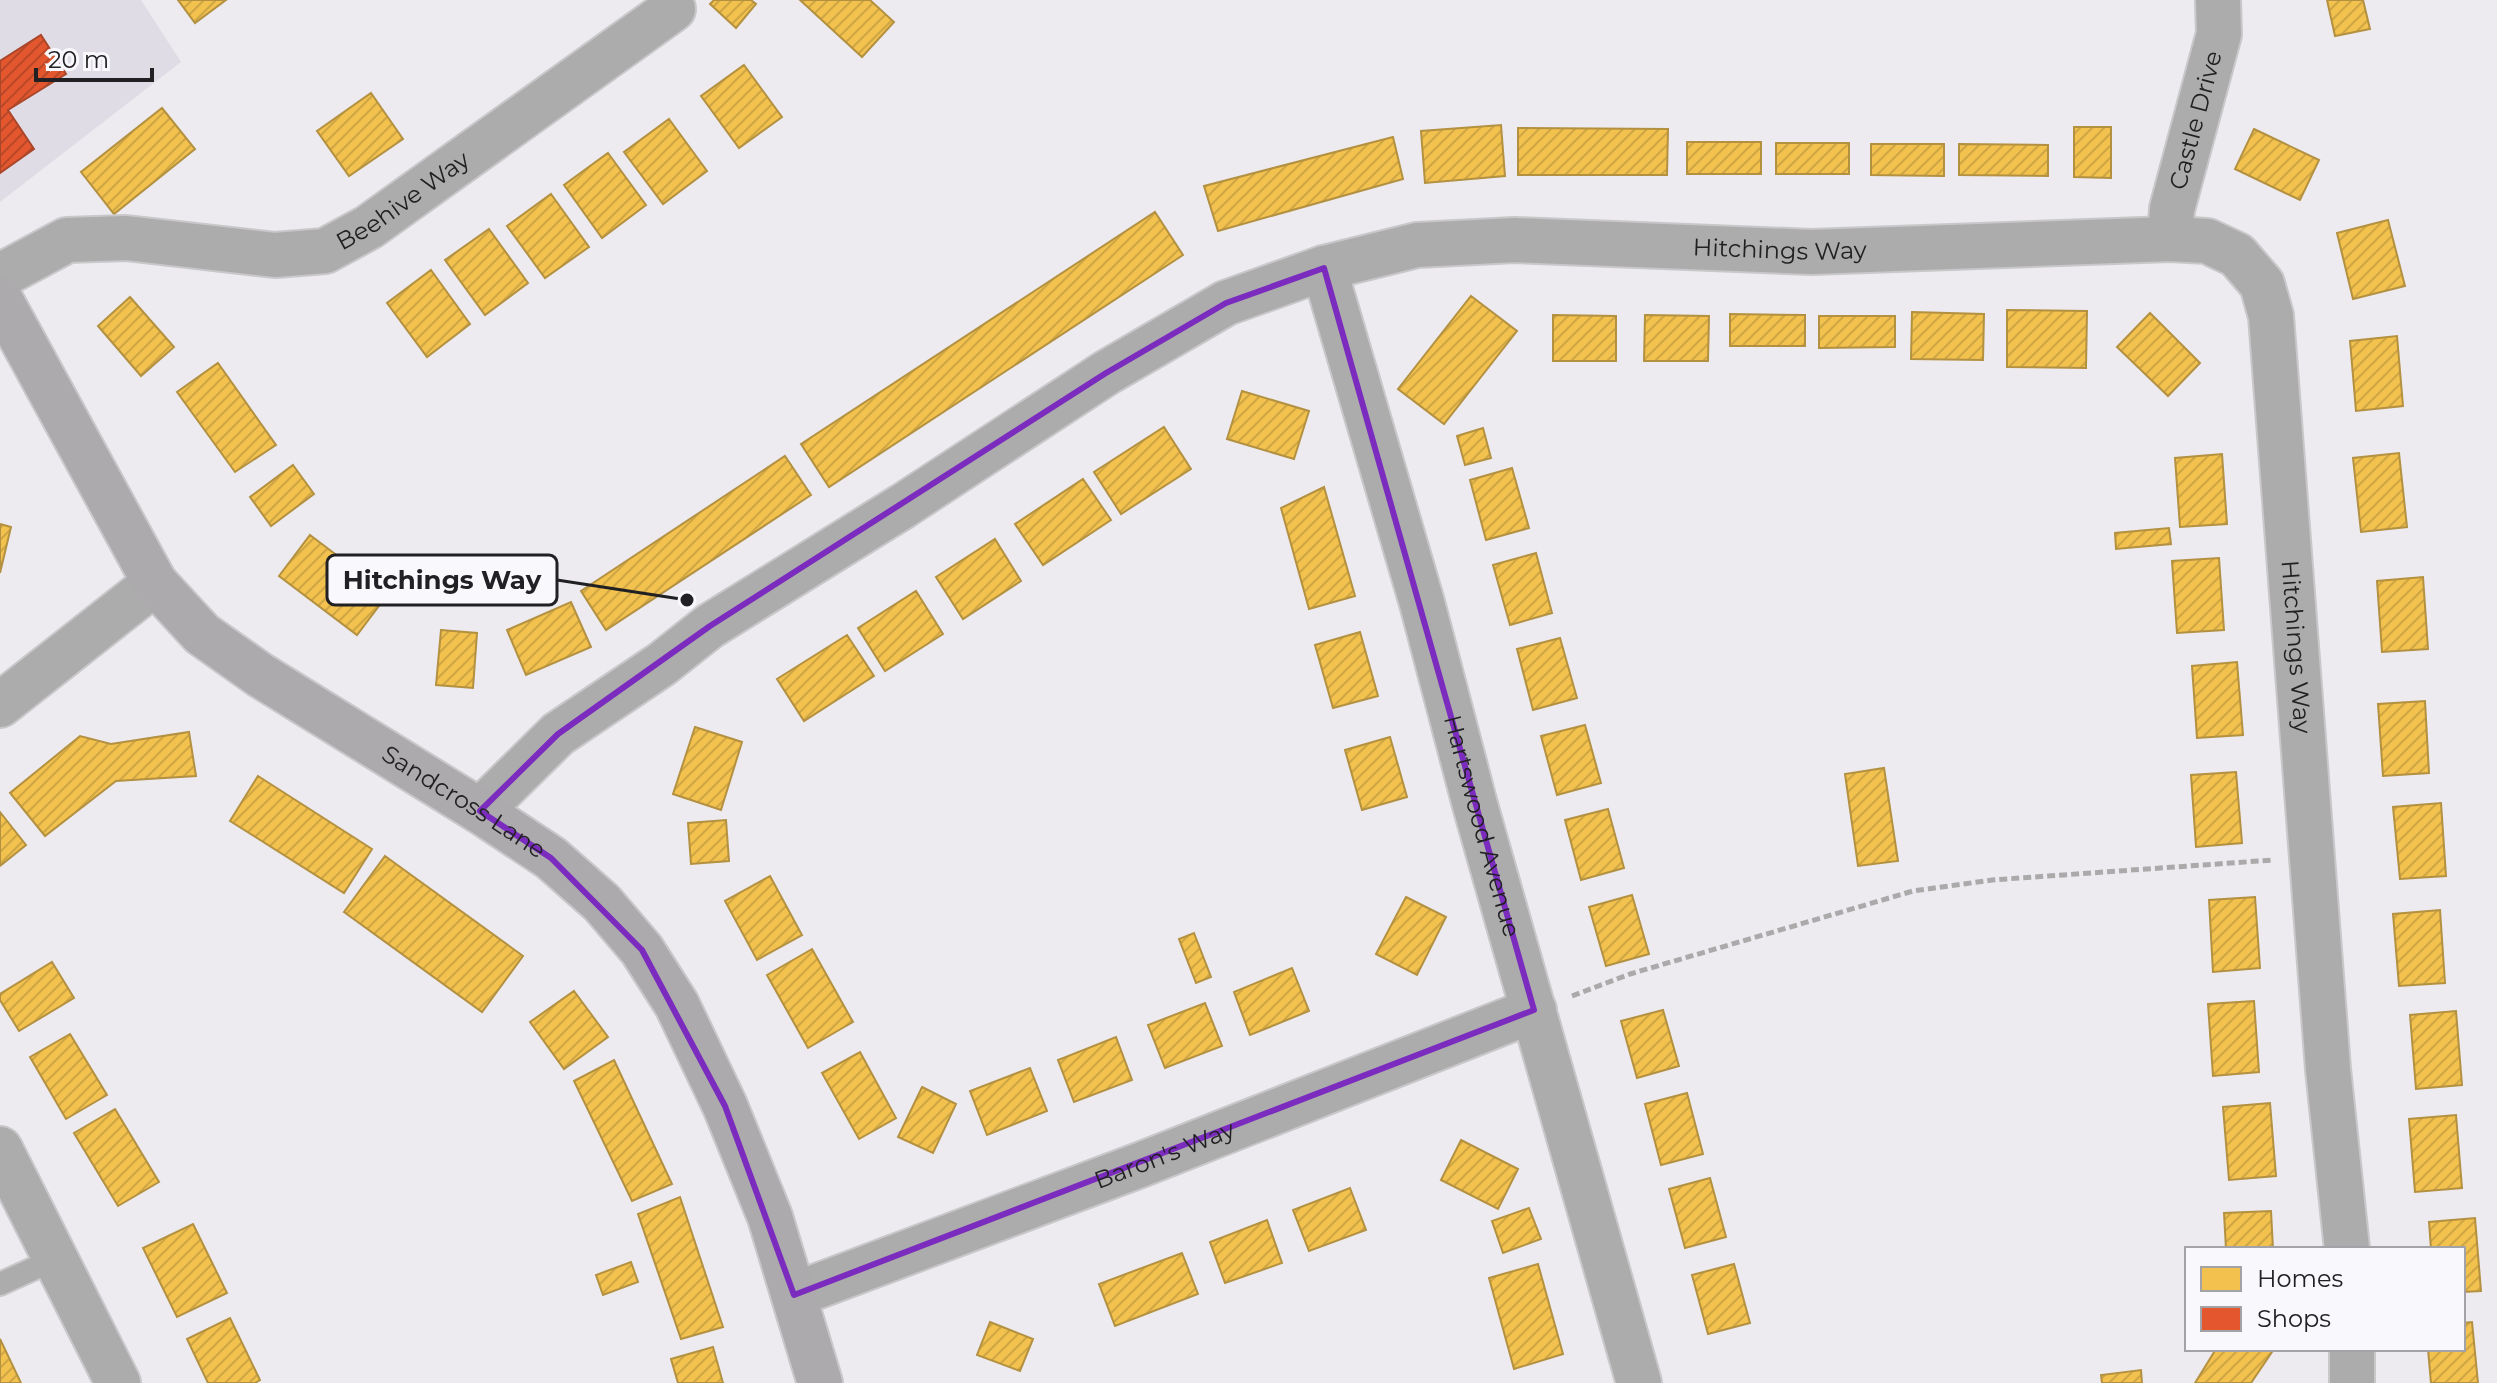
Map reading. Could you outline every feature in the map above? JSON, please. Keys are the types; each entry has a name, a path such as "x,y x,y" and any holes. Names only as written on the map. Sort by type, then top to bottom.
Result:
{"street":[{"name":"Castle Drive","path":"2170,239 2172,209 2219,34 2218,0"},
{"name":"Beehive Way","path":"0,276 67,240 126,238 275,255 325,251 369,227 673,9"},
{"name":"Hitchings Way","path":"480,811 558,734 662,664 710,626 903,506 1119,365 1226,303 1324,268 1417,245 1515,240 1812,252 2170,239 2207,241 2237,255 2262,284 2271,316 2328,1069 2347,1247"},
{"name":"Hartswood Avenue","path":"1324,268 1422,603 1475,805 1639,1383"},
{"name":"Sandcross Lane","path":"0,299 155,583 202,634 260,675 551,858 602,903 642,950 677,1005 725,1106 770,1217 820,1383"},
{"path":"0,705 155,583"},
{"name":"Baron's Way","path":"794,1295 1155,1159 1534,1010"},
{"path":"0,1149 118,1383"},
{"path":"2352,1351 2352,1383"}],"lane":[{"path":"0,1284 55,1259"}],"path":[{"path":"1534,1010 1630,974 1913,891 1992,880 2314,857"}],"highlighted area":[{"path":"1324,268 1534,1010 794,1295 725,1106 642,950 551,858 480,811 558,734 710,626 1106,373 1226,303"}],"shaded area":[{"path":"0,0 141,0 181,62 0,202"}],"building: Homes":[{"path":"178,0 226,0 195,23"},
{"path":"714,0 751,0 756,4 736,28 710,4"},
{"path":"800,0 870,0 894,22 862,57"},
{"path":"2327,0 2363,0 2370,29 2335,36"},
{"path":"744,65 782,117 739,148 701,96"},
{"path":"371,93 403,139 349,176 317,131"},
{"path":"162,108 195,149 114,214 81,172"},
{"path":"669,119 707,171 663,204 624,152"},
{"path":"1501,125 1505,176 1425,183 1421,131"},
{"path":"2074,127 2111,127 2111,178 2074,177"},
{"path":"1518,128 1668,129 1667,175 1518,175"},
{"path":"2254,129 2319,160 2300,200 2235,169"},
{"path":"1393,137 1403,179 1218,231 1204,186"},
{"path":"1687,142 1761,142 1761,174 1687,174"},
{"path":"1776,143 1849,143 1849,174 1776,174"},
{"path":"1871,144 1944,144 1944,176 1871,175"},
{"path":"1959,144 2048,145 2048,176 1959,175"},
{"path":"608,153 646,205 602,238 564,185"},
{"path":"551,194 589,247 545,278 507,226"},
{"path":"1155,212 1183,255 829,487 801,444"},
{"path":"2388,220 2405,286 2353,299 2337,233"},
{"path":"489,229 528,283 485,315 445,260"},
{"path":"431,270 470,324 427,357 387,303"},
{"path":"1471,296 1517,331 1444,424 1398,389"},
{"path":"130,297 174,347 141,376 98,326"},
{"path":"2007,310 2087,311 2086,368 2007,367"},
{"path":"1912,312 1984,314 1983,360 1911,359"},
{"path":"2150,313 2200,363 2168,396 2117,347"},
{"path":"1730,314 1805,315 1805,346 1730,346"},
{"path":"1553,315 1616,316 1616,361 1553,361"},
{"path":"1645,315 1709,316 1708,361 1644,361"},
{"path":"1819,316 1895,316 1895,347 1819,348"},
{"path":"2397,336 2403,406 2356,411 2350,341"},
{"path":"218,363 276,445 235,472 177,392"},
{"path":"1242,391 1309,411 1294,459 1227,439"},
{"path":"1164,427 1191,469 1121,514 1094,472"},
{"path":"1483,428 1491,458 1465,465 1457,436"},
{"path":"2399,453 2407,527 2361,532 2353,458"},
{"path":"2222,454 2227,524 2180,527 2175,458"},
{"path":"785,456 811,495 606,630 581,591"},
{"path":"293,465 314,494 271,526 250,497"},
{"path":"1512,468 1529,528 1486,540 1470,480"},
{"path":"1083,479 1111,520 1043,565 1015,524"},
{"path":"1324,487 1355,596 1309,609 1281,508"},
{"path":"0,524 11,527 0,573"},
{"path":"2169,528 2171,544 2116,549 2115,533"},
{"path":"310,535 388,594 357,635 279,576"},
{"path":"995,539 1021,581 963,619 936,577"},
{"path":"1536,553 1552,613 1510,625 1493,565"},
{"path":"2219,558 2224,630 2177,633 2172,561"},
{"path":"2423,577 2428,649 2382,652 2377,581"},
{"path":"916,591 943,634 885,671 858,628"},
{"path":"571,602 591,647 526,675 507,630"},
{"path":"441,630 477,633 473,688 436,685"},
{"path":"1360,632 1378,696 1333,708 1315,645"},
{"path":"847,635 874,676 804,721 777,679"},
{"path":"1560,638 1577,698 1533,710 1517,649"},
{"path":"2237,662 2243,735 2197,738 2192,666"},
{"path":"2425,701 2429,773 2383,776 2378,704"},
{"path":"1585,725 1601,783 1557,795 1541,736"},
{"path":"695,727 742,742 721,810 673,794"},
{"path":"189,732 196,776 116,781 45,836 10,793 80,736 111,744"},
{"path":"1390,737 1407,797 1362,810 1345,750"},
{"path":"1884,768 1898,861 1858,866 1845,774"},
{"path":"2236,772 2242,843 2196,847 2191,775"},
{"path":"258,776 372,849 344,893 230,821"},
{"path":"2441,803 2446,876 2400,879 2393,807"},
{"path":"1608,809 1624,868 1581,880 1565,820"},
{"path":"0,812 26,845 0,866"},
{"path":"726,820 729,861 691,864 688,823"},
{"path":"385,856 523,956 482,1012 344,912"},
{"path":"770,876 802,935 757,960 725,901"},
{"path":"1632,895 1649,954 1606,966 1589,907"},
{"path":"1406,897 1446,917 1417,975 1376,954"},
{"path":"2255,897 2260,968 2213,972 2209,900"},
{"path":"2440,910 2445,983 2399,986 2393,914"},
{"path":"1194,933 1211,977 1196,983 1179,939"},
{"path":"812,949 853,1022 808,1048 767,975"},
{"path":"52,962 74,998 19,1031 0,1000 0,994"},
{"path":"1292,968 1309,1011 1250,1035 1234,992"},
{"path":"574,991 608,1037 564,1069 530,1022"},
{"path":"2254,1001 2259,1072 2213,1076 2208,1004"},
{"path":"1205,1003 1222,1046 1165,1068 1148,1025"},
{"path":"1663,1010 1679,1066 1637,1078 1621,1021"},
{"path":"2456,1011 2462,1085 2416,1089 2410,1015"},
{"path":"70,1034 107,1095 66,1119 30,1057"},
{"path":"1116,1037 1132,1080 1074,1102 1058,1060"},
{"path":"860,1052 896,1118 859,1139 822,1073"},
{"path":"614,1060 672,1184 632,1201 574,1081"},
{"path":"1030,1068 1047,1111 987,1135 970,1091"},
{"path":"922,1087 956,1104 933,1153 898,1137"},
{"path":"1687,1093 1703,1154 1661,1165 1645,1104"},
{"path":"2270,1103 2276,1176 2229,1180 2223,1107"},
{"path":"115,1109 159,1182 118,1206 74,1133"},
{"path":"2456,1115 2462,1188 2415,1192 2409,1119"},
{"path":"1461,1140 1518,1169 1498,1209 1441,1180"},
{"path":"1710,1178 1726,1237 1685,1248 1669,1189"},
{"path":"1350,1188 1366,1230 1309,1251 1293,1210"},
{"path":"680,1197 723,1327 681,1339 638,1214"},
{"path":"1529,1208 1541,1239 1503,1253 1492,1221"},
{"path":"2271,1211 2273,1247 2226,1247 2224,1213"},
{"path":"2475,1218 2481,1291 2465,1292 2465,1247 2431,1247 2429,1222"},
{"path":"1267,1220 1282,1263 1225,1283 1210,1242"},
{"path":"193,1224 227,1293 177,1317 143,1248"},
{"path":"1182,1253 1198,1294 1115,1326 1099,1284"},
{"path":"631,1262 638,1282 603,1295 596,1275"},
{"path":"1538,1264 1563,1354 1514,1369 1489,1278"},
{"path":"1734,1264 1750,1323 1708,1334 1692,1275"},
{"path":"230,1318 260,1380 255,1383 208,1383 187,1339"},
{"path":"990,1322 1033,1339 1020,1371 977,1355"},
{"path":"2472,1322 2478,1383 2431,1383 2428,1351 2465,1351 2465,1323"},
{"path":"0,1339 21,1383 0,1383"},
{"path":"713,1347 723,1383 678,1383 671,1359"},
{"path":"2215,1351 2273,1351 2251,1383 2195,1383"},
{"path":"2141,1370 2142,1383 2102,1383 2101,1375"}],"building: Shops":[{"path":"41,35 66,74 8,110 34,149 0,173 0,61"}],"place":[{"name":"Hitchings Way","path":"687,600"}]}
